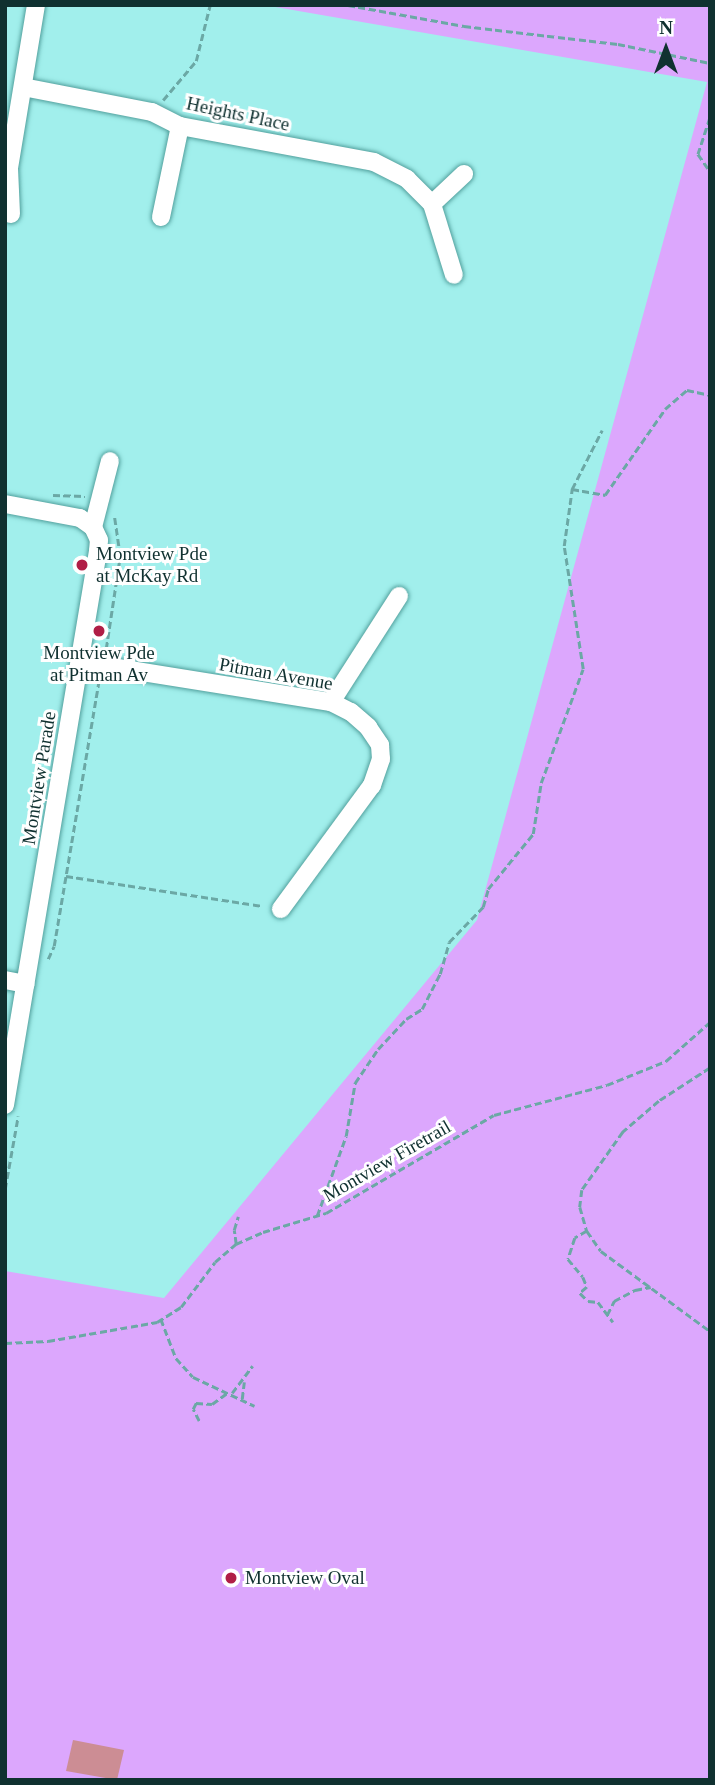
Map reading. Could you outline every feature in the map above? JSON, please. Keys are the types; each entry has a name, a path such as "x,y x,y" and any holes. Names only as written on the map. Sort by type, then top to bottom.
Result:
{"street":[{"path":"12,214 9,168 36,5"},
{"name":"Heights Place","path":"23,86 152,112 180,126 374,162 407,179 432,204 454,275"},
{"path":"161,217 180,126"},
{"path":"432,204 464,174"},
{"name":"Montview Parade","path":"12,1110 26,984 99,540 93,527 110,461"},
{"path":"5,505 80,518 93,527"},
{"path":"331,702 399,596"},
{"name":"Pitman Avenue","path":"80,662 331,702 351,712 368,727 380,745 381,759 372,785 281,909"},
{"path":"5,980 26,984"}],"path":[{"path":"152,112 196,61 210,5"},
{"path":"348,5 464,26 618,44 710,63"},
{"path":"710,118 698,154 710,171"},
{"path":"572,489 606,495 665,409 687,390 710,395"},
{"path":"317,1216 346,1136 355,1083 378,1049 406,1019 422,1009 440,974 449,942 482,907 488,889 533,834 541,783 583,669 564,546 572,489 602,430"},
{"path":"48,494 83,495 99,502 114,514 120,556 105,646 108,654"},
{"path":"43,968 54,947 100,677"},
{"path":"66,876 281,909"},
{"name":"Montview Firetrail","path":"5,1343 48,1341 161,1319 181,1307 215,1262 236,1244 317,1216 494,1115 607,1085 666,1061 710,1022"},
{"path":"710,1068 659,1101 623,1132 582,1189 580,1208 587,1231 601,1251 710,1331"},
{"path":"5,1189 12,1110"},
{"path":"236,1244 234,1230 238,1217"},
{"path":"587,1231 575,1238 568,1259 583,1277 587,1287 579,1293 588,1301 598,1302 613,1321"},
{"path":"607,1315 614,1301 635,1290 652,1287"},
{"path":"161,1319 176,1358 193,1377 255,1406"},
{"path":"232,1393 244,1381 252,1366"},
{"path":"242,1399 244,1381"},
{"path":"199,1421 193,1409 196,1404 212,1404 227,1392"}],"shaded area":[{"path":"264,5 710,5 710,1780 5,1780 5,1271 164,1298 477,920 707,82"}],"building":[{"path":"73,1740 124,1750 117,1780 66,1771"}],"place":[{"name":"Montview Pde at McKay Rd","path":"82,565"},
{"name":"Montview Pde at Pitman Av","path":"99,631"},
{"name":"Montview Oval","path":"231,1578"}]}
